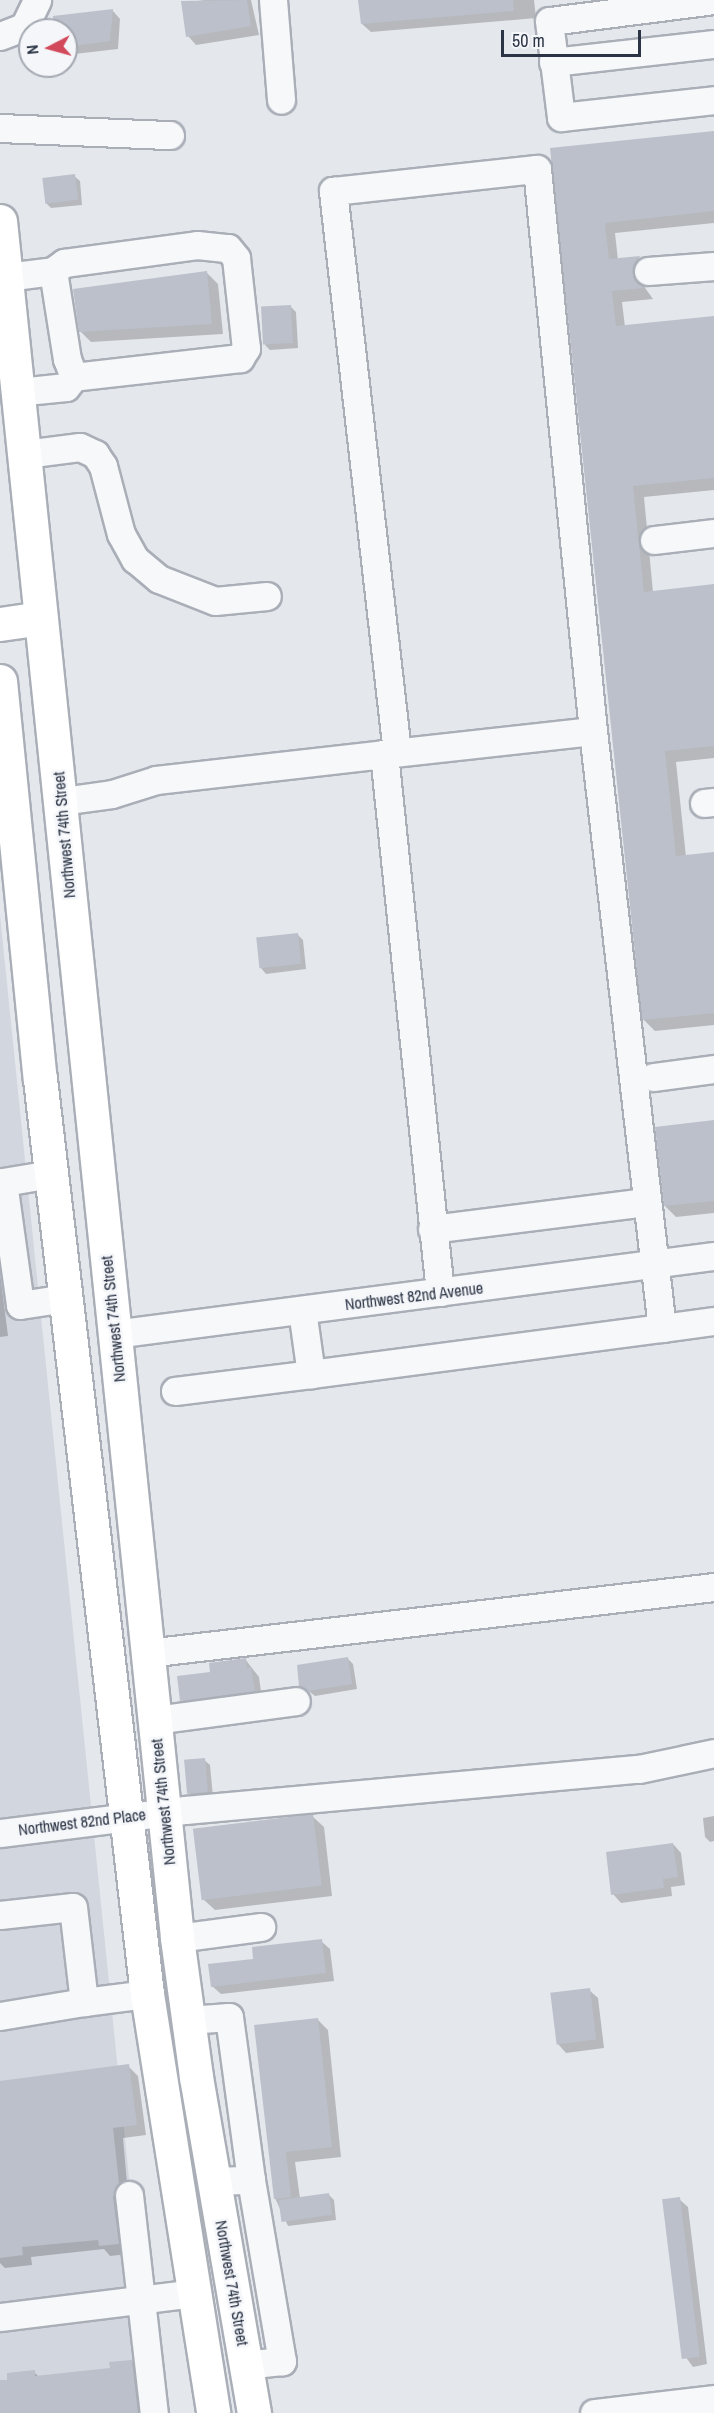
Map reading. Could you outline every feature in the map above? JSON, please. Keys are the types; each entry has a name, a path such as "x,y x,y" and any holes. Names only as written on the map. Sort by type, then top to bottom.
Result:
{"main road":[{"name":"Northwest 74th Street","path":"0,221 3,275 25,454 62,801 114,1334 177,1938 214,2181 254,2413"},
{"path":"0,624 41,618"},
{"path":"0,681 51,1174 147,1994 213,2413"}],"street":[{"path":"0,36 24,27 37,0"},
{"path":"273,0 281,100"},
{"path":"714,0 549,21 561,117 714,100"},
{"path":"553,62 714,44"},
{"path":"0,128 170,135"},
{"path":"440,1292 432,1229 390,753 333,191 537,169 593,731 662,1328"},
{"path":"3,275 53,271 64,262 197,245 228,248 236,258 246,348 240,358 74,377 66,387 18,392"},
{"path":"648,271 714,266"},
{"path":"53,271 67,359 74,377"},
{"path":"25,454 80,447 95,454 103,466 121,534 135,559 159,579 215,602 267,596"},
{"path":"654,540 714,533"},
{"path":"62,801 112,794 156,780 593,731"},
{"path":"653,1077 714,1069"},
{"path":"51,1174 3,1182 20,1305 66,1298"},
{"path":"432,1229 646,1202"},
{"name":"Northwest 82nd Avenue","path":"114,1334 714,1256"},
{"path":"302,1310 311,1374"},
{"path":"175,1391 714,1321"},
{"path":"147,1653 714,1587"},
{"path":"154,1720 296,1701"},
{"name":"Northwest 82nd Place","path":"0,1833 164,1812 639,1768 714,1753"},
{"path":"0,1915 73,1907 84,2002"},
{"path":"177,1938 261,1927"},
{"path":"0,2016 147,1994"},
{"path":"188,2019 229,2017 251,2180 282,2361 246,2365"},
{"path":"214,2181 251,2180"},
{"path":"129,2195 154,2413"},
{"path":"0,2317 195,2293"},
{"path":"594,2413 714,2399"}],"shaded area":[{"path":"0,915 153,2413 0,2413"}],"building":[{"path":"247,0 251,26 186,37 181,1"},
{"path":"358,0 513,0 514,11 361,24"},
{"path":"113,9 110,41 78,45 78,18 53,18 53,16"},
{"path":"714,131 714,211 605,223 609,259 640,256 632,273 643,288 612,291 616,326 714,316 714,478 633,486 644,592 714,584 714,746 665,751 676,856 714,852 714,1013 642,1020 550,148"},
{"path":"75,174 78,200 45,204 42,178"},
{"path":"207,271 212,324 79,332 73,289"},
{"path":"291,305 293,343 263,345 261,307"},
{"path":"298,933 301,964 259,968 256,937"},
{"path":"714,1120 714,1201 664,1206 655,1127"},
{"path":"348,1657 352,1684 308,1691 299,1686 297,1665"},
{"path":"246,1658 247,1668 251,1667 255,1691 180,1701 177,1676 210,1672 209,1663"},
{"path":"205,1758 208,1792 187,1794 184,1760"},
{"path":"313,1814 322,1885 202,1900 193,1829"},
{"path":"673,1843 678,1877 663,1879 664,1888 611,1895 606,1852"},
{"path":"322,1939 326,1973 211,1987 208,1964 253,1959 252,1947"},
{"path":"590,1988 596,2040 557,2044 550,1993"},
{"path":"318,2018 332,2147 286,2152 291,2197 274,2199 254,2025"},
{"path":"129,2064 137,2125 113,2128 119,2183 113,2197 119,2244 99,2246 98,2240 22,2247 23,2255 0,2258 0,2081"},
{"path":"329,2193 332,2215 282,2222 278,2200"},
{"path":"680,2197 700,2357 682,2359 662,2199"},
{"path":"132,2360 138,2413 0,2413 0,2380 7,2380 7,2373 35,2370 35,2376 110,2368 109,2362"}]}
